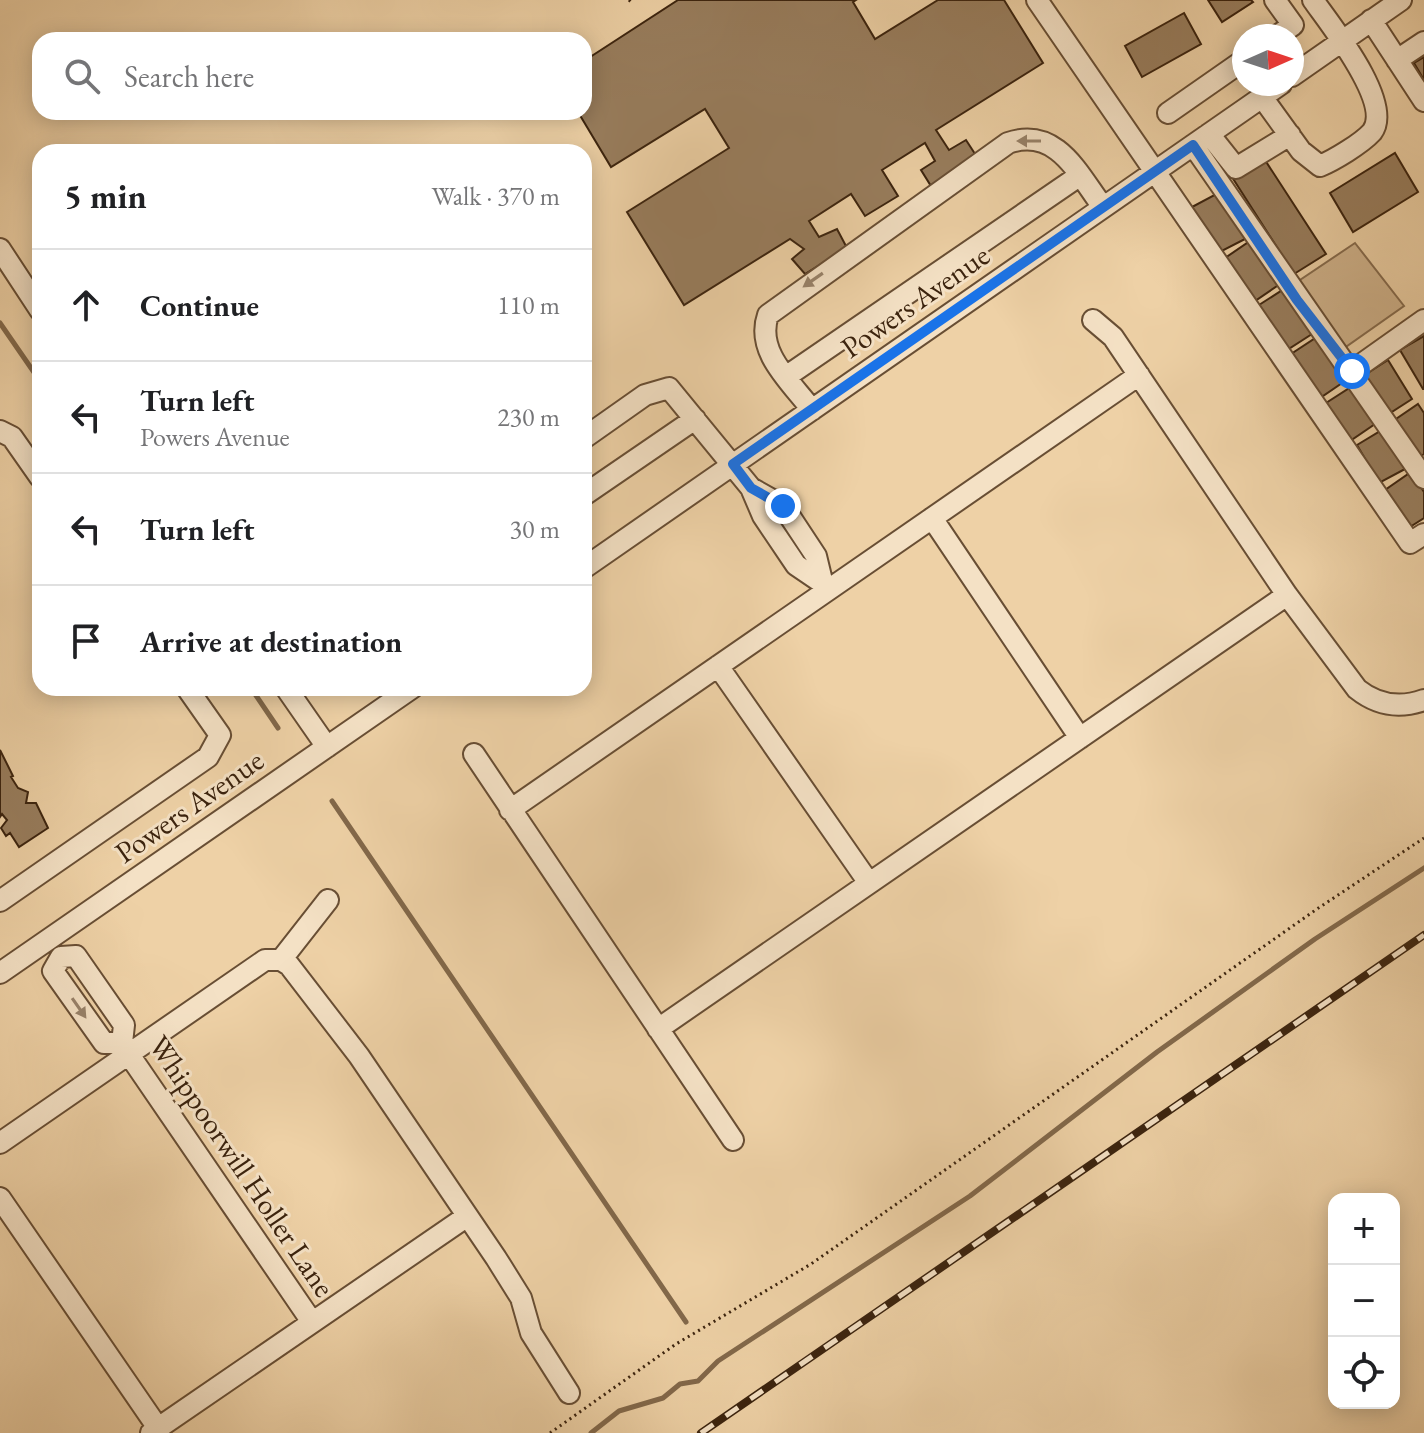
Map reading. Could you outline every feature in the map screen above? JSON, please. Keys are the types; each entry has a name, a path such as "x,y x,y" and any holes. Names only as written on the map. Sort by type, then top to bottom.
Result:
{"street":[{"path":"1037,0 1410,543 1424,534"},
{"path":"1275,0 1292,24"},
{"path":"1262,97 1307,158 1320,166 1372,131 1376,121 1365,77 1313,0"},
{"path":"1304,68 1401,0"},
{"path":"1371,20 1424,101"},
{"path":"1397,60 1424,42"},
{"path":"1168,113 1232,68"},
{"name":"Powers Avenue","path":"592,562 1262,97"},
{"path":"1201,140 1236,168 1290,135"},
{"path":"812,410 764,340 768,315 1008,143 1023,138 1055,145 1103,207"},
{"path":"1201,140 1297,300 1352,371 1424,478"},
{"path":"787,376 1079,176"},
{"path":"0,249 32,298"},
{"path":"1093,320 1113,337 1287,595 1357,689 1372,701 1396,706 1424,700"},
{"path":"1352,371 1424,320"},
{"path":"510,810 718,666 824,586 932,518 1139,375"},
{"path":"592,432 645,395 669,388 751,488 763,516 796,565 824,586"},
{"path":"592,490 695,419"},
{"path":"0,431 12,437 32,466"},
{"path":"932,518 1080,738"},
{"path":"658,1029 1287,595"},
{"path":"718,666 869,883"},
{"path":"0,901 208,757 220,735 193,696"},
{"path":"295,696 327,747"},
{"name":"Powers Avenue","path":"0,973 400,696"},
{"path":"474,754 733,1140"},
{"path":"281,960 328,900"},
{"name":"Whippoorwill Holler Lane","path":"49,939 61,957 53,971 104,1043 125,1048 312,1322"},
{"path":"0,1143 125,1048 265,960 281,960 289,965 359,1056 521,1298 531,1333 569,1393"},
{"path":"0,1198 154,1430 466,1217"}],"path":[{"path":"550,1433 676,1344 811,1264 1317,909 1424,838"}],"shaded area":[{"path":"1355,243 1404,306 1340,351 1294,284"}],"building":[{"path":"678,0 856,0 853,2 875,39 938,0 1004,0 1043,63 936,130 949,150 966,140 977,157 931,186 921,170 935,161 925,143 882,170 898,196 865,216 851,194 809,221 819,237 837,229 847,248 805,274 792,259 804,249 790,239 684,305 627,212 729,148 705,109 611,167 583,120 592,120 592,56"},
{"path":"1208,0 1251,0 1253,2 1222,22"},
{"path":"1184,13 1201,44 1142,77 1125,46"},
{"path":"1424,57 1424,80 1414,63"},
{"path":"1395,153 1418,192 1353,232 1330,193"},
{"path":"1263,157 1326,254 1294,274 1232,177"},
{"path":"1220,192 1245,239 1216,254 1192,207"},
{"path":"1250,241 1280,284 1255,301 1225,258"},
{"path":"1284,289 1312,334 1287,350 1259,305"},
{"path":"1424,336 1424,389 1423,389 1400,350"},
{"path":"1317,337 1345,381 1320,398 1291,354"},
{"path":"1388,360 1412,399 1387,415 1363,376"},
{"path":"1351,387 1375,424 1350,441 1326,403"},
{"path":"1418,404 1424,413 1424,454 1417,458 1393,421"},
{"path":"1382,430 1405,469 1379,483 1357,445"},
{"path":"1411,472 1424,492 1424,518 1410,527 1385,490"},
{"path":"0,750 18,788 28,792 26,803 36,803 48,828 19,847 10,833 6,836 1,828 7,820 2,814 0,817"}],"waterway":[{"path":"0,323 32,369"},
{"path":"256,696 278,728"},
{"path":"332,801 686,1322"},
{"path":"591,1433 619,1411 663,1398 680,1384 698,1381 718,1361 970,1196 1157,1052 1315,939 1424,868"}],"railway":[{"path":"701,1433 1424,935"}],"route":[{"path":"783,506 751,488 733,464 1193,145 1297,300 1352,371"}]}
